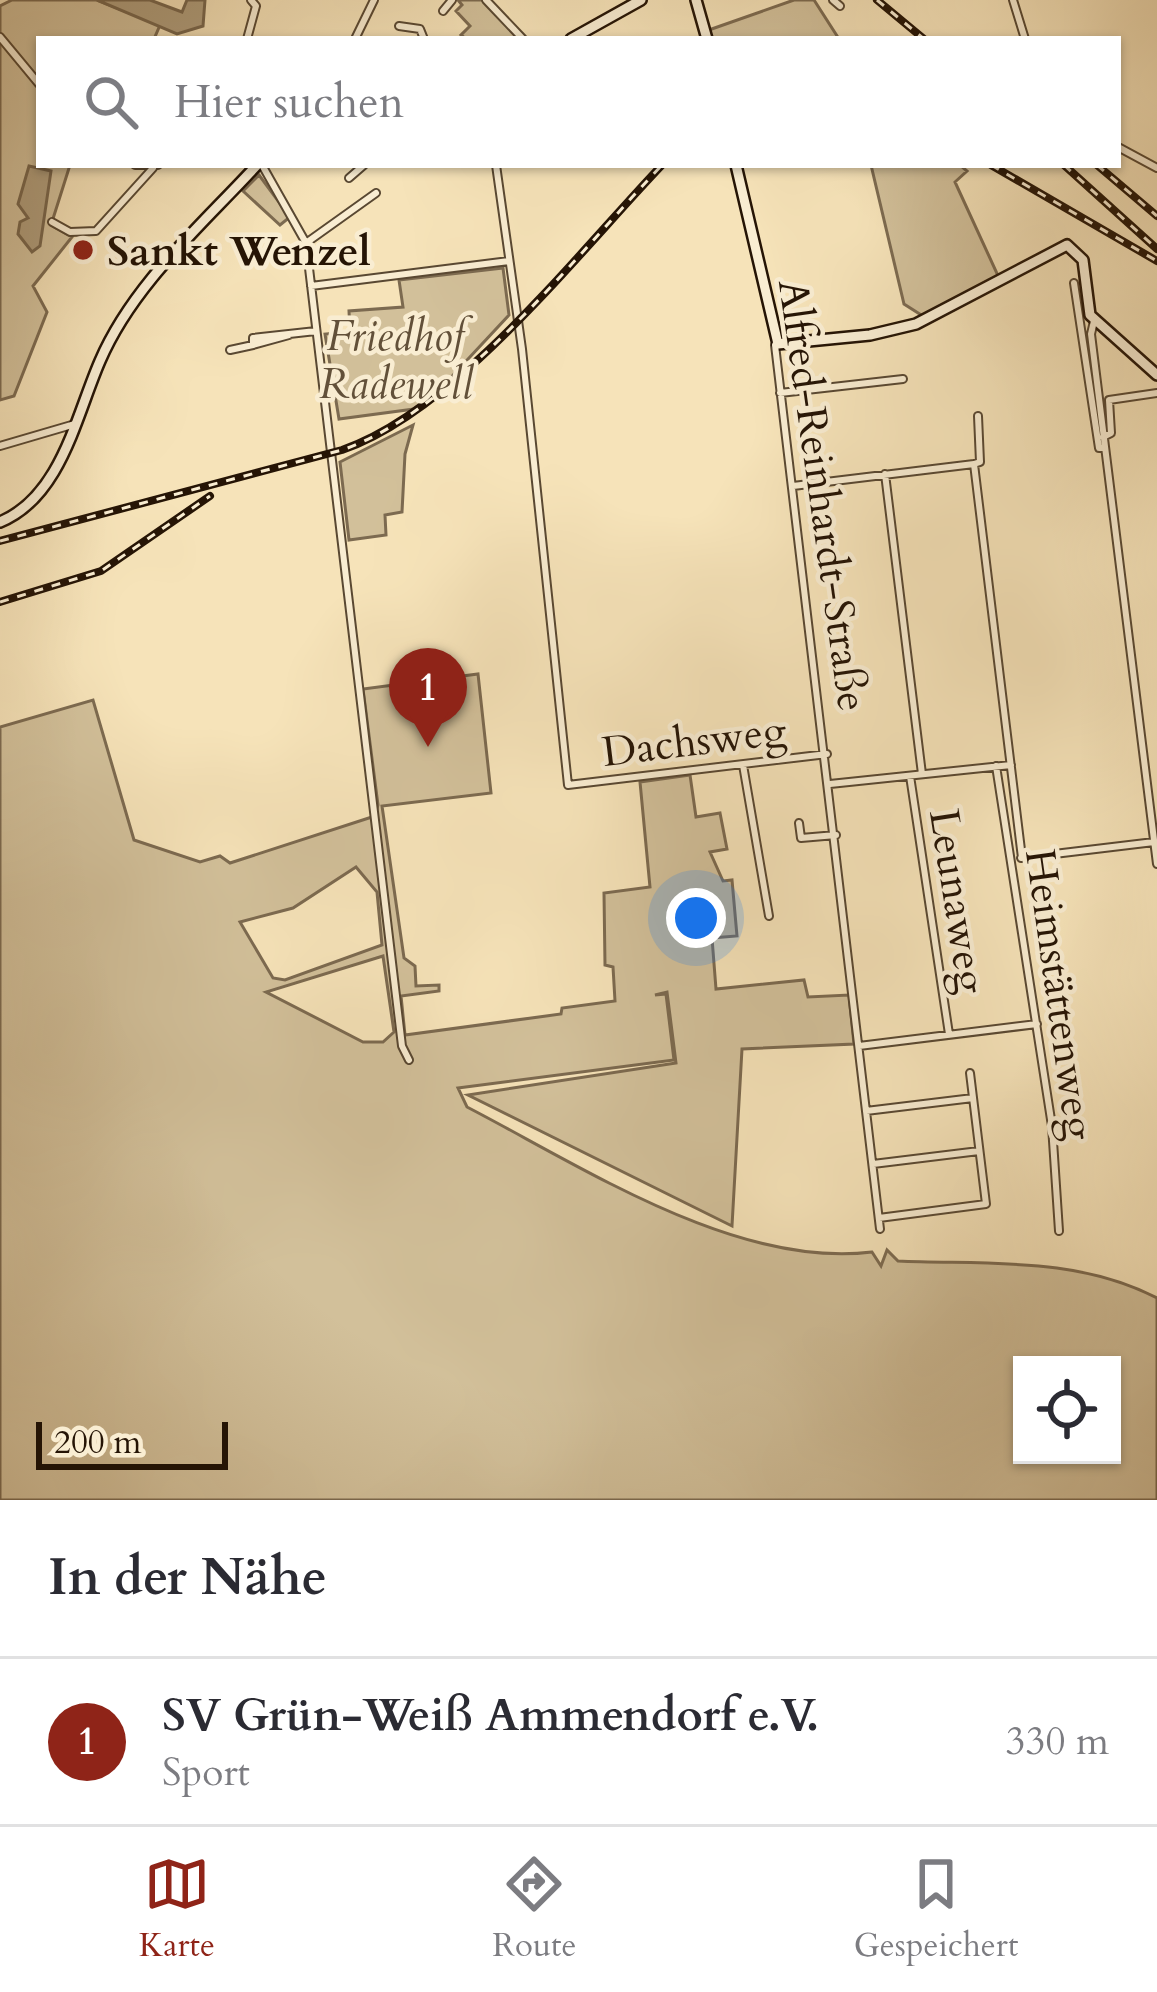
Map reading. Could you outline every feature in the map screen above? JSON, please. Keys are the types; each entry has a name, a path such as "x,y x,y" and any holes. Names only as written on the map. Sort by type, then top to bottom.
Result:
{"street":[{"path":"248,36 256,6 250,0"},
{"path":"356,36 374,0"},
{"path":"442,11 452,0"},
{"path":"486,0 521,36"},
{"path":"576,36 624,4 641,0"},
{"path":"696,0 706,36"},
{"path":"1013,0 1024,36"},
{"path":"399,26 421,36"},
{"path":"0,38 36,80"},
{"path":"1121,149 1157,168"},
{"path":"52,222 70,232 96,231 153,168"},
{"path":"0,522 34,501 75,424 101,359 134,302 255,168"},
{"path":"258,168 305,243 402,1046 409,1060"},
{"path":"349,178 361,168"},
{"path":"311,286 509,261 496,168"},
{"name":"Alfred-Reinhardt-Straße","path":"737,168 776,343 880,1228"},
{"path":"305,243 376,194"},
{"path":"776,343 870,335 916,324 1066,245 1084,260 1157,864"},
{"name":"Dachsweg","path":"509,261 568,785 827,754"},
{"path":"1074,283 1095,427 1100,448 1104,448"},
{"path":"1094,321 1157,375"},
{"path":"230,350 254,345 253,338 316,331"},
{"path":"780,394 903,379"},
{"path":"1103,437 1112,434 1109,400 1157,393"},
{"name":"Heimstättenweg","path":"978,416 980,462 974,464 1052,1126 1059,1231"},
{"path":"0,446 75,424"},
{"path":"793,486 974,464"},
{"name":"Leunaweg","path":"885,474 922,774"},
{"path":"743,765 769,916"},
{"path":"830,784 1011,765"},
{"name":"Heimstättenweg","path":"996,766 1018,859"},
{"name":"Leunaweg","path":"910,776 949,1034"},
{"path":"799,823 801,838 836,835"},
{"path":"1018,859 1155,841"},
{"path":"859,1046 1037,1024"},
{"path":"878,1218 986,1204 970,1073"},
{"path":"866,1111 973,1098"},
{"path":"873,1164 980,1151"}],"green space":[{"path":"12,0 97,0 160,25 155,36 36,36 36,168 69,168 51,225 72,237 33,286 47,312 14,396 0,400 0,6"},
{"path":"458,0 483,0 517,36 462,36 470,26 456,11 462,5"},
{"path":"794,0 814,0 837,36 708,36 706,31"},
{"path":"872,168 964,168 967,171 955,182 1000,280 926,318 904,304"},
{"path":"259,175 290,217 280,225 243,191"},
{"name":"Friedhof Radewell","path":"503,268 509,315 442,387 414,409 339,419 325,334 350,332 349,311 403,307 399,280"},
{"path":"413,425 405,454 402,512 385,515 386,535 349,540 340,462"},
{"path":"478,674 491,793 382,806 404,958 415,966 416,986 439,985 439,991 401,996 405,1035 561,1014 562,1008 615,1001 613,967 605,965 604,893 650,887 640,782 690,775 696,817 720,813 727,849 710,852 723,881 732,880 737,936 712,938 716,989 804,980 808,997 849,995 854,1044 742,1049 732,1226 468,1095 676,1063 667,992 655,995 666,994 674,1060 458,1088 467,1107 662,1208 768,1245 821,1253 872,1252 881,1266 887,1250 898,1261 1063,1269 1095,1275 1157,1298 1157,1500 0,1500 0,727 93,700 134,840 200,862 220,856 230,863 375,816 378,805 363,689","holes":["356,867 377,892 382,945 285,980 273,978 240,922 293,908","383,956 394,1032 383,1042 363,1042 266,992"]}],"shaded area":[{"path":"97,0 150,0 182,12 187,0 205,0 203,26 177,34"},
{"path":"29,166 51,171 40,246 32,252 18,234 20,222 28,218 18,204"}],"railway":[{"path":"877,0 920,36"},
{"path":"0,541 342,450 385,430 428,402 513,326 659,168"},
{"path":"996,168 1157,261"},
{"path":"1067,168 1157,249"},
{"path":"1101,168 1157,216"},
{"path":"0,602 101,571 210,496"}],"place":[{"name":"Sankt Wenzel","path":"83,250"},
{"name":"SV Grün-Weiß Ammendorf e.V.","path":"428,747"}]}
